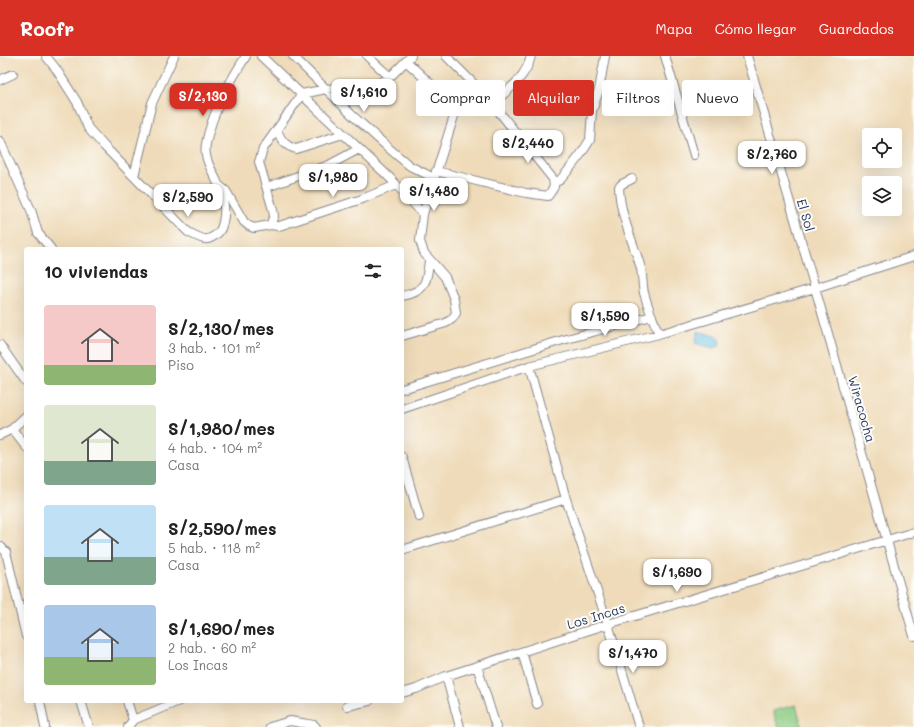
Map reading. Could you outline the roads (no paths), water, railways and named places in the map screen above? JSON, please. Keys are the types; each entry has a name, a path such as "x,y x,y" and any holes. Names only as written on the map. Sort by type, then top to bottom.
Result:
{"street":[{"path":"46,56 77,102 88,128 188,232 204,240 212,238 220,231 224,218 224,202 206,157 205,145 217,108 246,56"},
{"path":"134,176 152,103 174,56"},
{"path":"260,56 359,149 423,214"},
{"path":"293,56 353,116 410,166 435,175 548,196 554,187 554,179 502,116"},
{"path":"367,56 390,77"},
{"path":"446,56 469,80"},
{"path":"505,93 522,76 528,66 531,56"},
{"path":"554,183 560,180 567,172 590,140 592,111 599,90 605,56"},
{"path":"665,56 694,155"},
{"name":"El Sol","path":"747,56 815,288"},
{"path":"270,225 274,216 259,162 263,149 302,94 326,89 378,84 390,77 408,59 453,105 455,113 423,214 420,241 424,254 445,278 454,299 456,313 452,319 446,323 404,335"},
{"path":"0,80 13,74"},
{"path":"277,130 281,140 290,147 296,149 343,134"},
{"path":"1,144 31,210 38,233 49,247"},
{"path":"267,187 329,165 359,149"},
{"path":"632,179 619,187 619,196 623,214 640,265 644,291 659,334"},
{"path":"218,184 226,191 244,222 248,226 254,228 270,225 279,226 362,199 396,185"},
{"path":"404,408 528,366 659,334 815,288 914,256"},
{"path":"404,295 421,288 427,280 429,260"},
{"name":"Wiracocha","path":"815,288 914,636"},
{"path":"404,388 563,340 652,316"},
{"path":"0,345 24,379"},
{"path":"528,366 566,499 608,624 639,727"},
{"path":"0,435 12,428 24,418"},
{"path":"12,428 24,444"},
{"path":"404,464 419,517"},
{"path":"404,549 566,499"},
{"name":"Los Incas","path":"404,692 446,676 608,624 914,532"},
{"path":"0,546 6,552 24,628"},
{"path":"522,652 537,704"},
{"path":"477,666 496,727"},
{"path":"446,676 460,727"},
{"path":"40,703 45,727"},
{"path":"82,703 89,727"},
{"path":"126,703 131,724 175,703"},
{"path":"347,706 361,703"},
{"path":"270,727 290,721 314,725 316,727"}],"water":[{"path":"698,331 719,337 719,346 712,348 695,343"}]}
